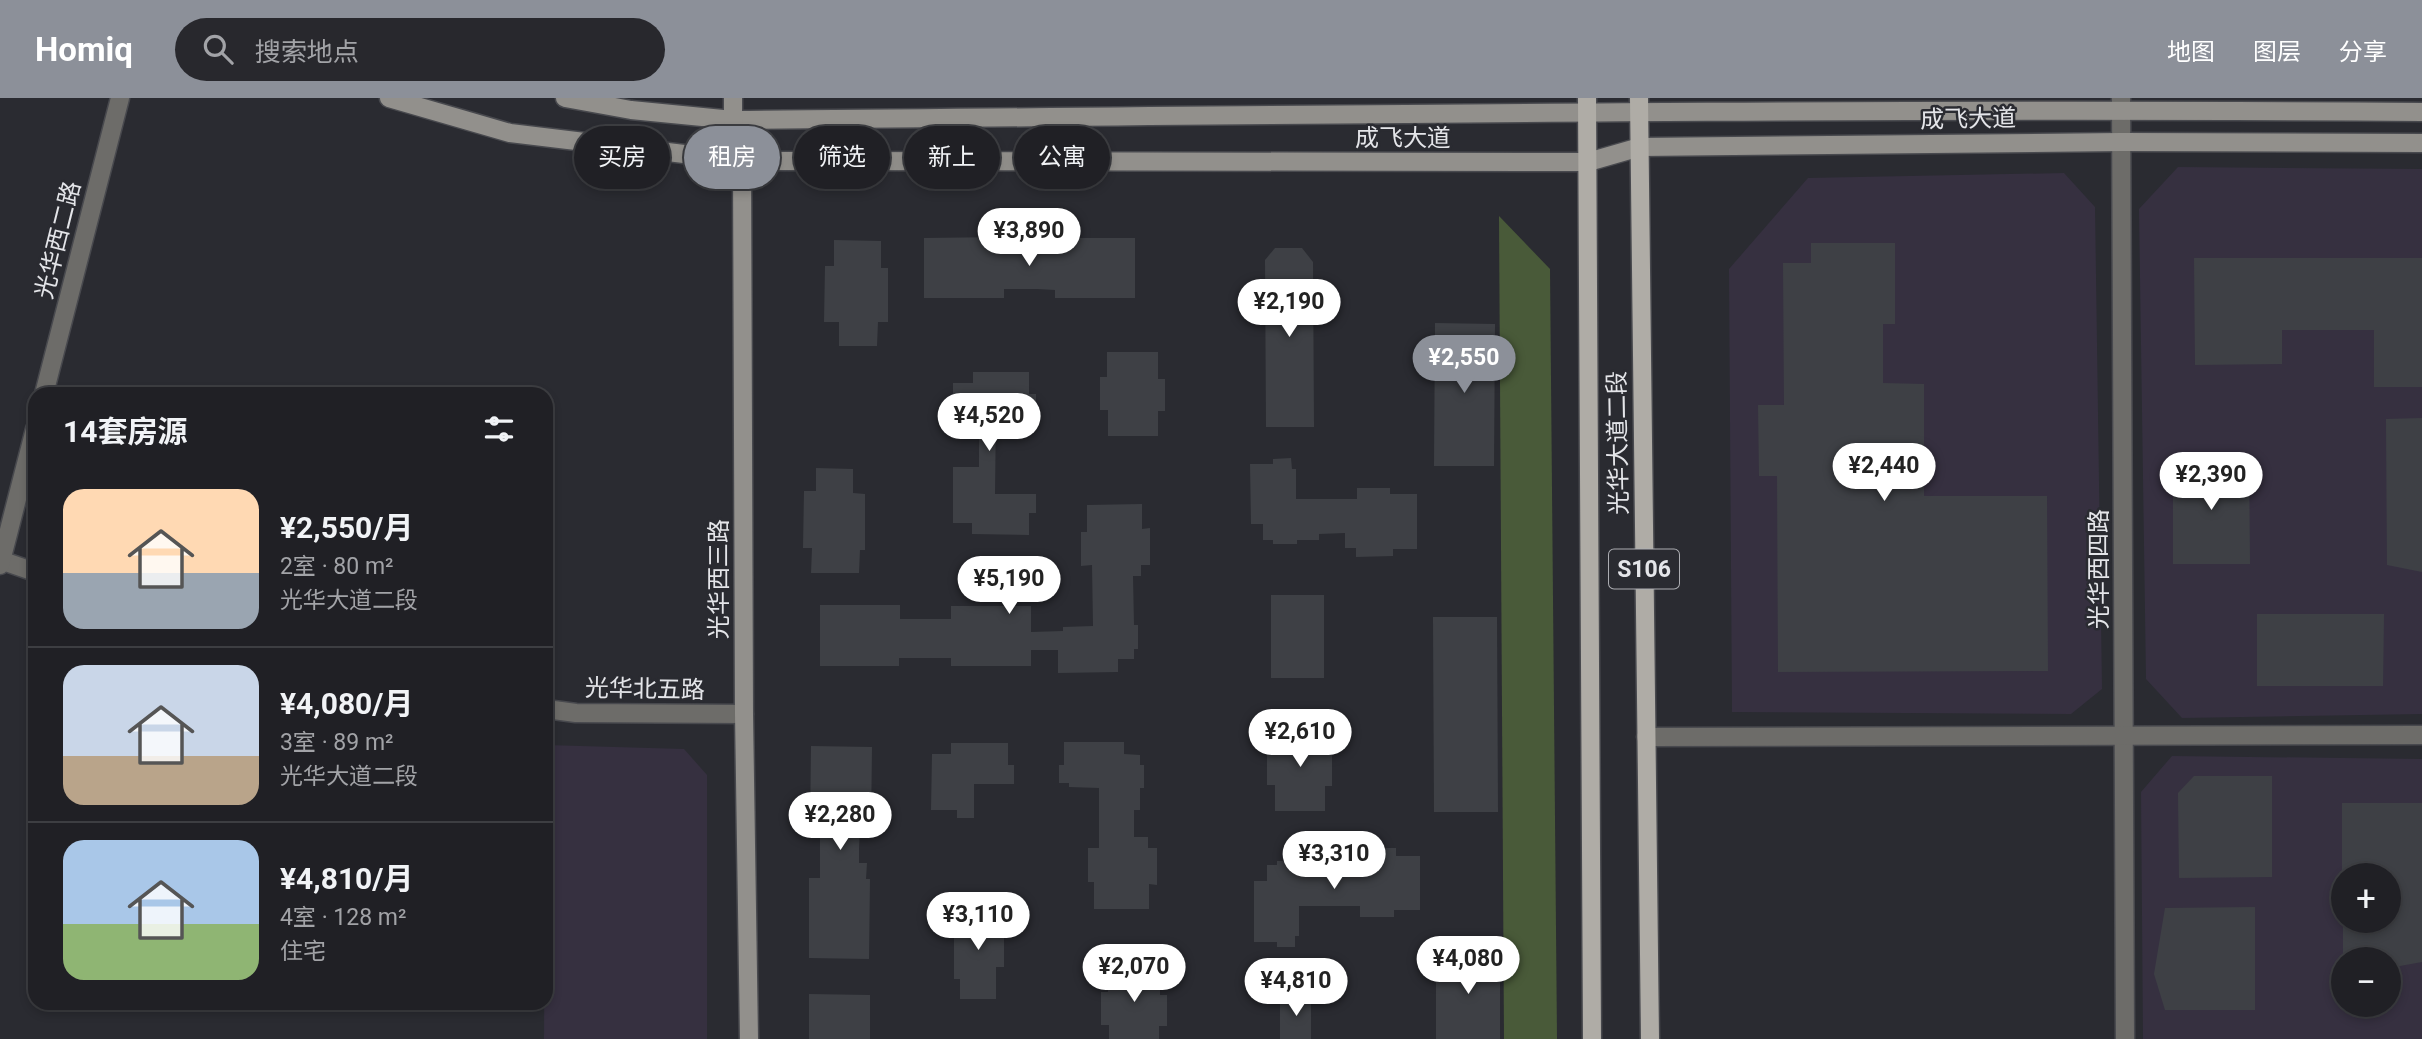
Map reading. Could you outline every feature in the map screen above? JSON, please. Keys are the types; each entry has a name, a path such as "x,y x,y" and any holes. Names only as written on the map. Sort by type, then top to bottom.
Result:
{"main road":[{"name":"成飞大道","path":"389,98 510,133 684,154"},
{"name":"成飞大道","path":"565,98 631,110 733,120 1587,105 2121,104 2422,112"},
{"name":"光华西三路","path":"733,98 734,126"},
{"name":"光华大道二段","path":"1587,105 1592,1039"},
{"name":"光华大道二段","path":"1639,105 1650,1039"},
{"name":"成飞大道","path":"780,161 1588,162 1640,147 2121,142 2422,143"},
{"name":"光华西三路","path":"742,189 744,715 749,1039"}],"street":[{"name":"光华西二路","path":"46,387 120,98"},
{"name":"光华西四路","path":"2121,104 2125,1039"},
{"path":"28,456 0,562 28,570"},
{"name":"光华北五路","path":"553,710 576,713 744,715"},
{"path":"1646,737 2422,735"}],"shaded area":[{"path":"2178,167 2422,169 2422,714 2182,718 2146,679 2139,209"},
{"path":"2064,173 2095,207 2102,689 2071,714 1732,712 1729,269 1808,178"},
{"path":"553,745 684,749 707,775 707,1039 544,1039 544,1010 553,1010"},
{"path":"2172,756 2422,759 2422,1039 2143,1039 2141,792"}],"green space":[{"path":"1499,216 1550,269 1557,1039 1504,1039"}],"building":[{"path":"1004,237 1005,251 1056,251 1056,238 1135,238 1135,298 1055,298 1055,290 1004,289 1004,298 924,298 924,238"},
{"path":"834,240 881,241 881,268 888,268 888,322 878,322 877,346 839,346 839,322 824,322 825,266 834,266"},
{"path":"1811,243 1895,243 1895,324 1883,324 1883,383 1924,384 1924,496 2047,496 2048,671 1778,672 1777,476 1759,476 1758,405 1784,405 1783,263 1811,263"},
{"path":"1275,248 1302,248 1313,262 1314,427 1266,427 1265,260"},
{"path":"2194,258 2422,258 2422,387 2374,387 2374,330 2282,330 2282,364 2195,365"},
{"path":"1435,323 1495,324 1494,466 1434,466"},
{"path":"1107,352 1158,352 1158,379 1165,379 1165,411 1158,411 1158,436 1108,436 1108,410 1100,410 1100,377 1107,377"},
{"path":"973,372 1029,372 1029,394 1036,394 1036,413 996,413 995,494 1036,494 1036,513 1029,513 1029,535 972,534 972,523 953,523 953,467 979,467 979,439 953,439 953,383 973,383"},
{"path":"2422,418 2422,572 2387,565 2386,419"},
{"path":"1291,458 1292,469 1296,469 1296,499 1357,499 1357,488 1390,488 1390,494 1417,494 1417,549 1393,549 1393,556 1356,557 1356,548 1345,548 1345,533 1319,534 1319,540 1297,540 1297,544 1273,544 1273,540 1263,540 1263,524 1251,524 1250,464 1273,464 1273,459"},
{"path":"2173,459 2249,459 2250,564 2173,564"},
{"path":"816,468 853,469 853,493 865,494 865,550 860,550 859,573 811,573 812,548 803,548 804,491 816,491"},
{"path":"1142,504 1142,529 1150,528 1150,565 1141,565 1141,576 1133,576 1134,625 1138,625 1138,649 1134,649 1134,659 1118,659 1118,672 1058,673 1058,650 1031,650 1031,666 951,666 951,658 899,658 899,666 820,666 820,605 900,605 900,619 951,619 951,606 1031,606 1031,632 1093,626 1092,565 1081,566 1081,532 1087,532 1087,505"},
{"path":"1271,595 1324,595 1324,678 1271,678"},
{"path":"2257,614 2384,614 2383,686 2257,686"},
{"path":"1433,617 1497,617 1498,812 1434,812"},
{"path":"1325,727 1325,755 1332,755 1332,786 1325,786 1325,811 1275,811 1275,785 1267,785 1267,752 1274,752 1274,728"},
{"path":"1064,742 1124,742 1124,754 1140,755 1140,765 1144,765 1144,788 1140,788 1140,810 1134,810 1134,837 1148,837 1148,848 1157,848 1157,885 1149,884 1149,909 1094,909 1094,882 1088,882 1088,848 1099,848 1099,788 1069,787 1069,783 1059,783 1059,765 1064,765"},
{"path":"951,743 1008,743 1008,765 1014,765 1014,784 974,784 974,818 957,818 957,810 931,810 932,754 951,754"},
{"path":"811,746 872,747 871,828 860,828 859,849 859,863 867,863 866,879 870,879 869,959 809,958 809,878 820,878 820,828 810,828"},
{"path":"2194,776 2272,776 2272,877 2179,878 2178,793"},
{"path":"2342,803 2422,803 2422,962 2401,966 2401,947 2343,947 2343,933 2401,933 2401,863 2342,863"},
{"path":"1359,848 1396,848 1396,856 1420,856 1420,910 1394,910 1394,917 1360,917 1360,906 1299,906 1299,936 1295,936 1295,947 1277,947 1277,942 1254,942 1254,881 1267,881 1267,865 1277,865 1277,861 1300,861 1300,865 1322,865 1322,871 1349,871 1349,857 1359,857"},
{"path":"961,905 998,905 998,937 1004,937 1004,967 996,967 996,999 960,999 960,979 954,979 954,922 961,922"},
{"path":"2255,907 2255,1010 2165,1010 2154,974 2165,908"},
{"path":"1436,953 1500,953 1500,1039 1436,1039"},
{"path":"1108,968 1160,968 1160,995 1167,995 1167,1026 1159,1026 1159,1039 1109,1039 1109,1025 1101,1025 1101,992 1108,992"},
{"path":"809,994 870,995 870,1039 809,1039"},
{"path":"1280,997 1311,997 1311,1039 1280,1039"}]}
